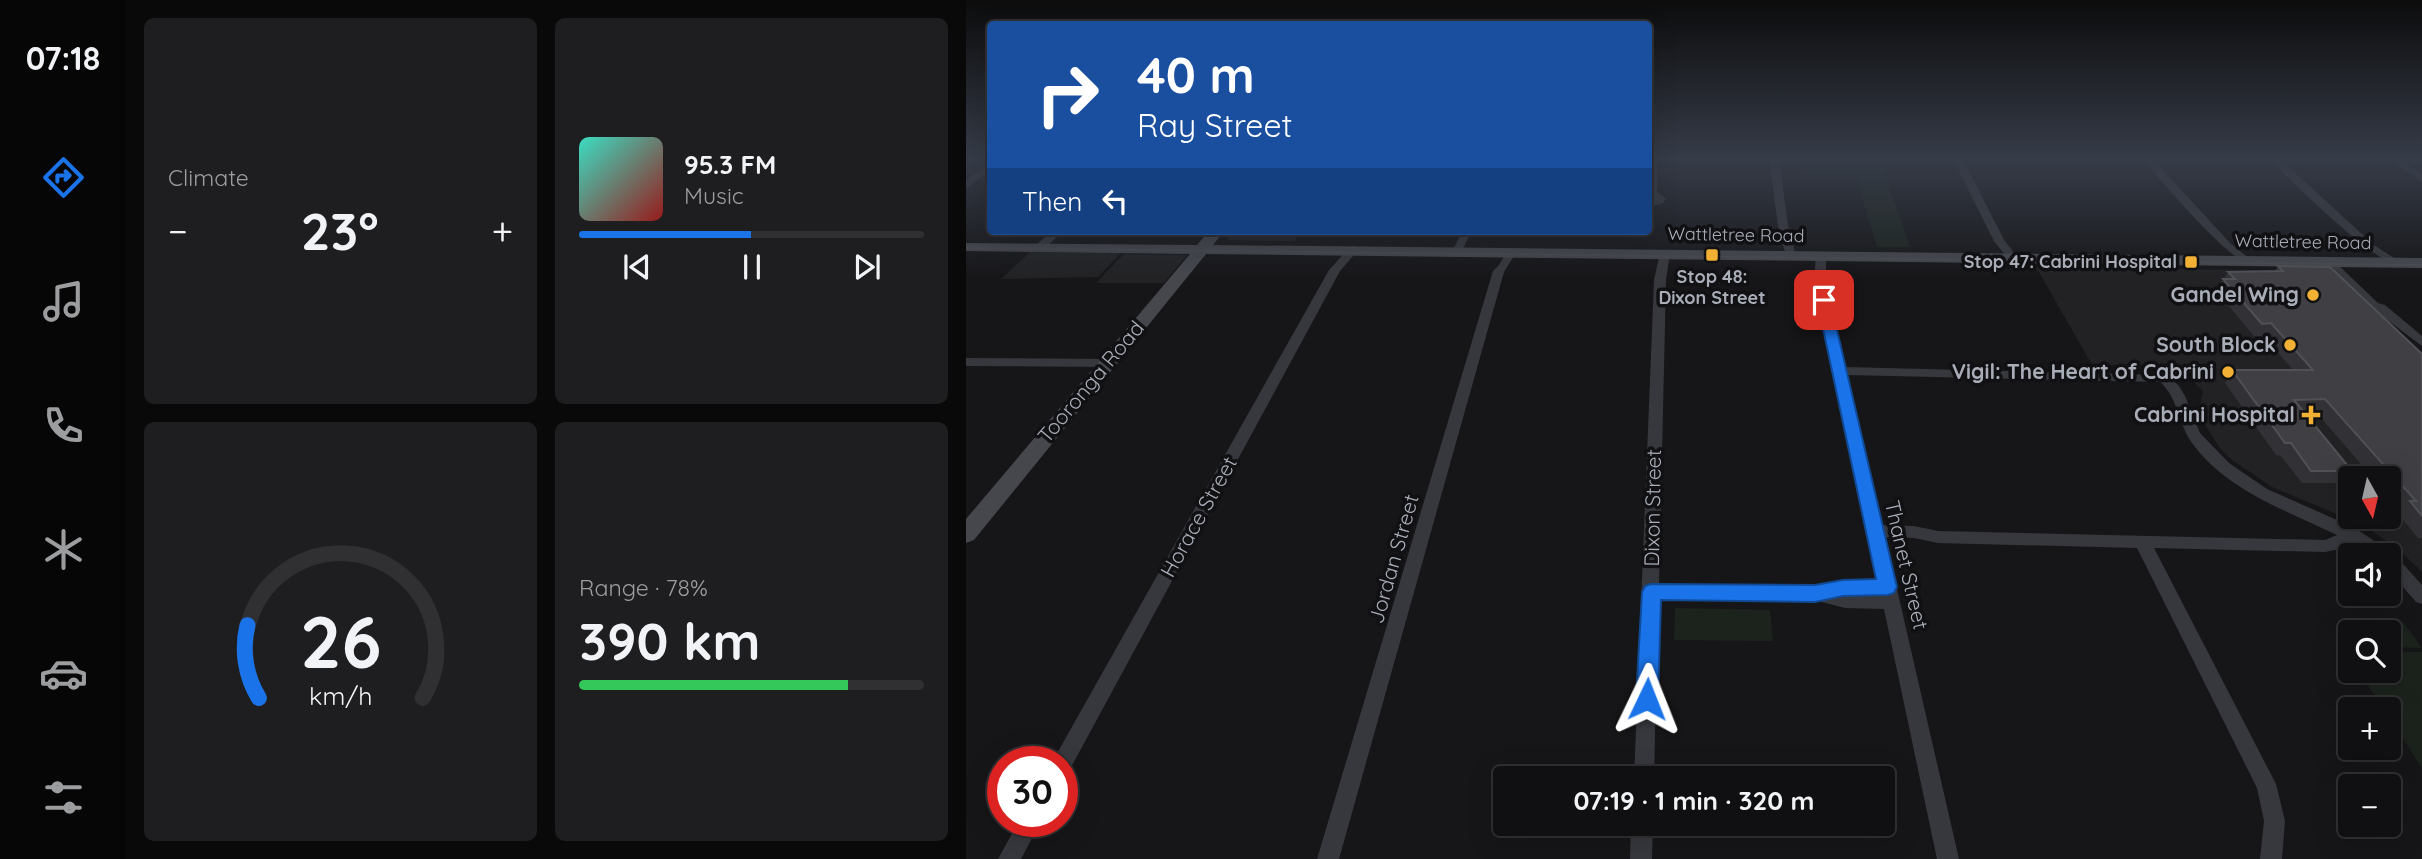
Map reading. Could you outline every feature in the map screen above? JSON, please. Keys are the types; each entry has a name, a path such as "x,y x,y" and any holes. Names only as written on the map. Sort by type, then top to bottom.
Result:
{"main road":[{"name":"Tooronga Road","path":"969,527 1214,235"},
{"name":"Wattletree Road","path":"966,247 1347,249 2422,263"}],"street":[{"path":"1779,199 1784,232 1781,241 1787,255"},
{"path":"1978,199 2007,258"},
{"path":"2184,199 2240,261"},
{"path":"2318,199 2387,262"},
{"path":"1040,247 1054,235"},
{"name":"Horace Street","path":"1072,746 1347,249"},
{"name":"Jordan Street","path":"1328,859 1499,271 1504,267 1505,251"},
{"name":"Dixon Street","path":"1644,766 1661,253"},
{"name":"Thanet Street","path":"1814,255 1948,859"},
{"path":"2333,262 2383,305 2381,308 2404,330 2422,342"},
{"path":"2404,330 2422,353"},
{"path":"966,362 1108,363"},
{"path":"1839,371 2152,375 2169,382 2179,393 2184,416 2192,432 2223,466 2256,490 2349,532 2365,543"},
{"path":"2304,544 2314,538 2322,519"},
{"path":"1876,536 1916,540 1938,537 2332,545 2344,540 2349,532"},
{"path":"2142,541 2266,784 2275,821 2271,859"},
{"path":"2401,573 2422,597"},
{"path":"1651,592 1815,593 1845,601 1889,595"},
{"path":"1641,859 1642,836"},
{"path":"1010,859 1022,837"}],"shaded area":[{"path":"1863,199 1894,199 1910,247 1877,247"},
{"path":"1231,235 1298,235 1294,241 1227,240"},
{"path":"1030,252 1121,253 1098,277 1001,279"},
{"path":"1124,254 1187,255 1164,283 1096,283"},
{"name":"Cabrini Hospital","path":"2036,267 2324,271 2422,361 2422,572 2401,552 2401,543 2389,543 2369,529 2401,529 2401,466 2338,466 2338,515 2272,487 2232,460 2220,448 2202,420 2199,410 2203,391 2192,380 2165,365 2092,365"},
{"path":"1675,608 1770,610 1773,641 1674,640"},
{"path":"2401,622 2403,622 2422,648 2401,647"},
{"path":"2401,652 2422,652 2422,768 2401,736 2401,697 2375,697 2366,683 2401,683"}],"building":[{"path":"2278,266 2330,267 2422,354 2422,516 2410,501 2416,501 2401,484 2401,466 2385,466 2325,399 2294,400 2348,466 2338,466 2338,471 2311,471 2291,443 2285,443 2232,370 2313,370 2271,323 2262,324 2223,279 2235,279 2228,272 2283,271"}],"tram line":[{"path":"966,248 2422,265"}],"place":[{"name":"Stop 48: Dixon Street","path":"1712,255"},
{"name":"Stop 47: Cabrini Hospital","path":"2191,262"},
{"name":"Gandel Wing","path":"2313,295"},
{"name":"South Block","path":"2290,345"},
{"name":"Vigil: The Heart of Cabrini","path":"2228,372"},
{"name":"Cabrini Hospital","path":"2311,415"}],"route":[{"path":"1647,699 1651,592 1815,593 1843,588 1888,587 1824,300"}]}
